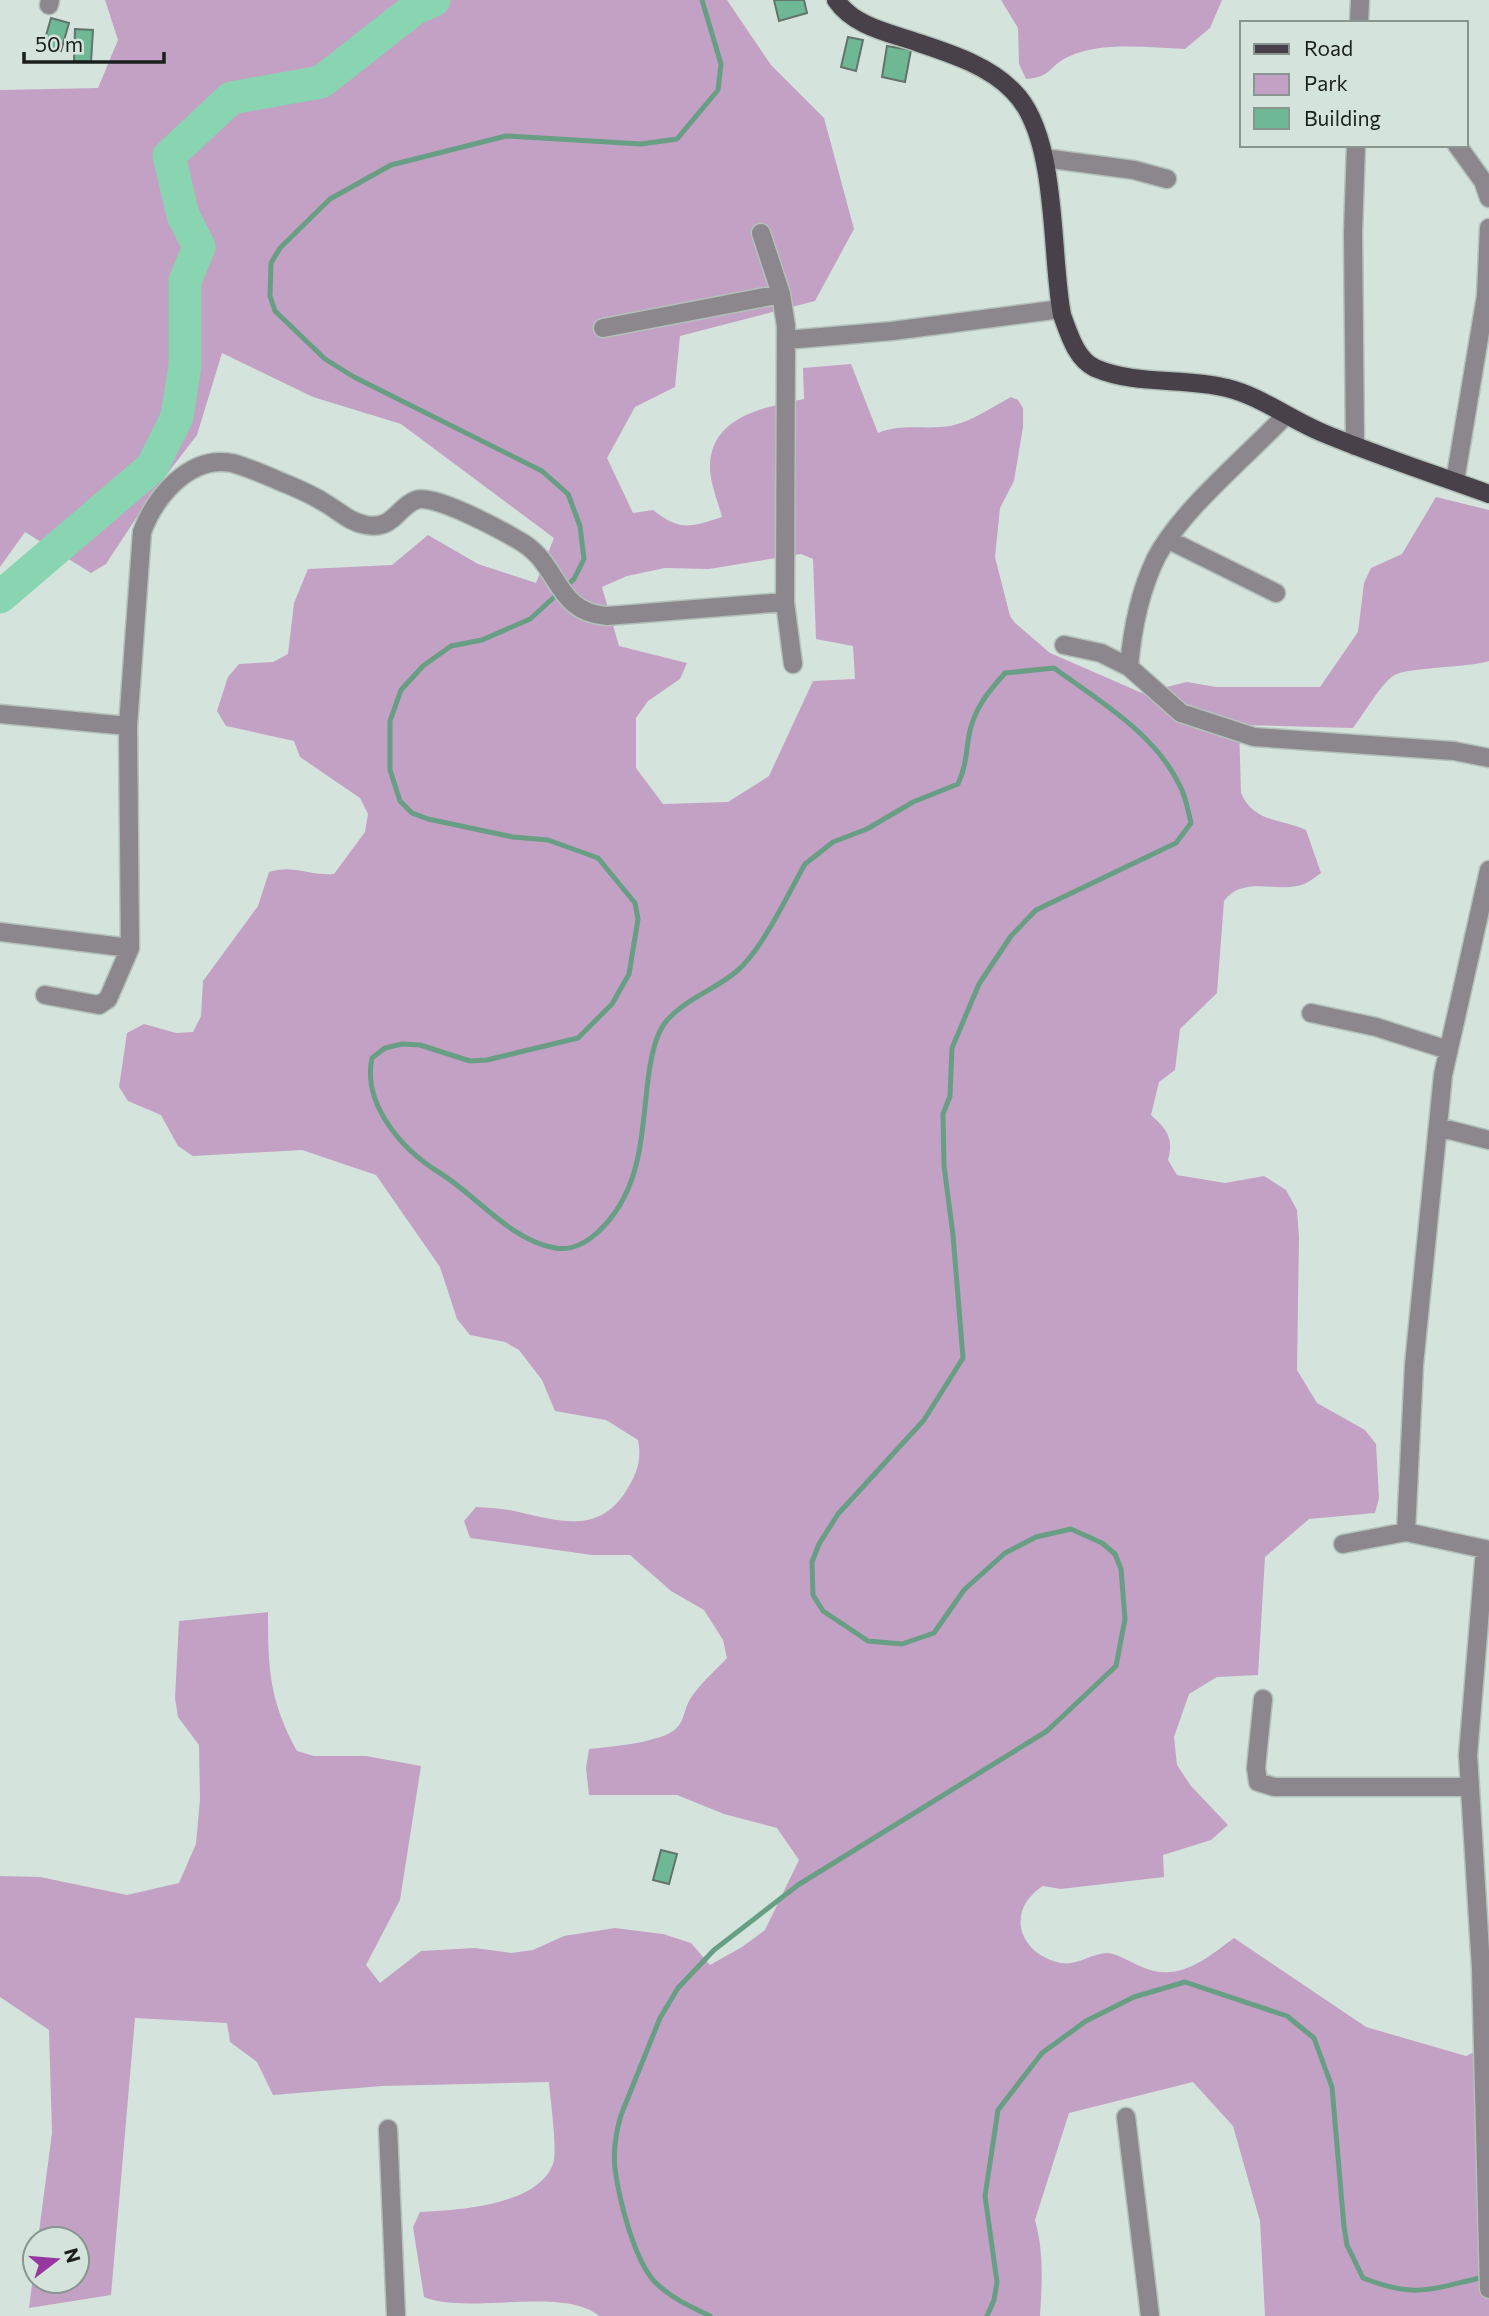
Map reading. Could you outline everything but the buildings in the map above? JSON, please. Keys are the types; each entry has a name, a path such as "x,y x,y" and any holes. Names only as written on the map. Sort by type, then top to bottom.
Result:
{"main road":[{"path":"836,0 850,15 868,26 956,56 998,78 1031,113 1044,159 1061,309 1071,340 1084,360 1094,367 1122,376 1194,381 1230,388 1284,416 1355,446 1489,494"}],"street":[{"path":"1359,21 1360,0"},
{"path":"1355,446 1353,232 1356,147"},
{"path":"1458,147 1483,181 1489,198"},
{"path":"1044,159 1134,170 1167,179"},
{"path":"1455,481 1486,296 1489,228"},
{"path":"761,233 781,294 786,340 788,525 785,602 793,664"},
{"path":"603,328 781,294"},
{"path":"786,340 892,331 1061,309"},
{"path":"1129,667 1133,636 1146,585 1157,557 1169,540 1284,416"},
{"path":"45,995 99,1005 108,999 130,948 128,726 142,532 149,512 173,483 211,463 230,463 300,489 364,525 387,523 417,499 436,500 523,543 539,555 570,602 589,615 607,616 785,602"},
{"path":"1169,540 1276,593"},
{"path":"1064,645 1101,653 1129,667 1181,713 1254,737 1454,751 1489,758"},
{"path":"0,714 128,726"},
{"path":"1406,1532 1415,1365 1438,1127 1448,1050 1489,870"},
{"path":"0,932 130,948"},
{"path":"1311,1013 1377,1027 1448,1050"},
{"path":"1438,1127 1489,1140"},
{"path":"1343,1544 1406,1532 1487,1550 1484,1625 1468,1755 1480,1968 1489,2290"},
{"path":"1263,1699 1256,1768 1258,1782 1273,1787 1470,1787"},
{"path":"1126,2117 1150,2316"},
{"path":"388,2129 396,2316"}],"green space":[{"path":"105,0 727,0 771,65 824,118 854,229 815,301 680,336 675,387 635,407 607,458 633,513 653,510 671,522 686,526 722,517 710,470 712,452 718,438 728,426 756,411 804,399 803,368 851,364 878,433 895,428 958,424 1011,397 1018,400 1023,408 1023,427 1014,481 1000,508 995,557 1010,616 1050,653 1142,693 1187,682 1216,687 1320,687 1358,632 1364,583 1371,568 1402,554 1436,497 1489,510 1489,661 1410,671 1393,676 1353,728 1239,725 1241,793 1246,803 1260,815 1306,830 1321,873 1300,885 1239,889 1224,901 1217,993 1180,1029 1175,1070 1159,1082 1151,1115 1168,1135 1168,1160 1177,1175 1225,1183 1264,1176 1286,1190 1297,1210 1299,1237 1297,1370 1317,1403 1365,1430 1376,1444 1379,1498 1375,1513 1309,1519 1265,1557 1258,1675 1217,1677 1189,1694 1174,1737 1177,1765 1191,1786 1228,1825 1211,1840 1163,1855 1164,1877 1061,1889 1043,1886 1031,1896 1021,1919 1026,1941 1035,1951 1061,1963 1073,1963 1108,1953 1142,1967 1168,1972 1202,1961 1234,1938 1366,2027 1466,2056 1489,2045 1489,2316 1265,2316 1260,2221 1233,2126 1193,2082 1069,2113 1035,2220 1041,2256 1040,2316 599,2316 583,2307 563,2303 442,2302 424,2297 413,2227 420,2212 455,2210 495,2203 531,2189 544,2178 554,2158 549,2082 382,2086 273,2095 257,2062 230,2042 227,2023 135,2018 111,2295 29,2308 31,2295 91,2295 91,2225 40,2225 52,2133 49,2030 0,1997 0,1876 40,1877 127,1895 179,1883 196,1844 200,1799 199,1745 178,1717 175,1698 179,1621 268,1612 272,1683 281,1716 297,1751 314,1756 366,1756 421,1766 400,1900 366,1965 380,1983 421,1951 475,1948 511,1953 533,1950 564,1936 615,1928 663,1934 691,1943 710,1965 765,1930 799,1860 777,1828 724,1814 677,1795 589,1795 586,1768 589,1749 644,1741 673,1731 681,1722 696,1691 727,1658 723,1640 704,1610 671,1591 630,1555 592,1555 470,1538 464,1521 476,1507 576,1521 603,1514 615,1505 633,1478 639,1461 638,1440 606,1420 555,1411 542,1380 519,1350 505,1342 470,1335 457,1319 440,1267 376,1175 302,1150 193,1156 178,1146 161,1115 128,1101 119,1087 127,1033 144,1024 176,1033 193,1032 201,1016 203,981 258,906 269,872 286,869 334,874 365,832 368,814 360,798 300,757 294,741 226,726 217,711 228,677 239,664 273,662 288,654 294,603 308,569 392,565 428,535 478,564 536,583 554,538 401,424 313,397 222,353 197,435 154,491 106,564 91,573 25,532 0,567 0,90 98,88 118,40","holes":["801,554 813,559 816,639 853,646 855,679 813,681 769,776 728,802 663,804 636,768 636,718 648,701 680,679 687,663 619,646 602,587 627,576 665,568 709,569"]},
{"path":"1001,0 1222,0 1210,28 1185,49 1095,49 1068,57 1046,74 1026,79 1019,64 1018,28"}],"waterway":[{"path":"0,597 152,467 177,417 185,365 185,281 199,247 183,215 169,156 231,98 321,82 414,9 434,0"},
{"path":"702,0 721,64 718,90 677,139 641,144 506,136 391,165 330,199 280,248 271,263 270,296 275,311 325,359 354,377 542,471 568,494 580,526 584,559 574,579 530,619 482,640 451,646 423,666 401,690 390,721 390,770 400,801 412,813 428,819 513,837 548,840 598,858 635,903 638,919 629,974 612,1004 578,1038 487,1060 470,1061 420,1045 402,1044 385,1048 372,1058 370,1075 379,1109 399,1139 412,1152 523,1236 561,1249 589,1240 612,1216 631,1181 641,1142 651,1059 664,1024 680,1008 728,978 746,962 774,921 805,864 833,842 867,829 913,802 958,784 974,717 987,694 1005,673 1054,668 1107,706 1141,734 1169,767 1184,795 1191,823 1176,843 1036,910 1011,936 979,984 952,1048 950,1096 943,1114 944,1166 953,1235 963,1358 924,1420 838,1514 819,1544 812,1562 813,1595 823,1611 868,1641 902,1644 934,1633 964,1590 1005,1553 1036,1537 1071,1529 1102,1543 1115,1554 1121,1569 1125,1619 1116,1666 1047,1731 798,1885 714,1950 678,1988 660,2018 621,2115 615,2142 615,2169 628,2228 647,2271 666,2292 710,2316"},
{"path":"987,2316 994,2300 997,2282 985,2196 998,2110 1042,2053 1086,2021 1134,1997 1185,1982 1287,2016 1314,2038 1332,2087 1347,2245 1363,2278 1397,2288 1424,2290 1484,2277"}]}
